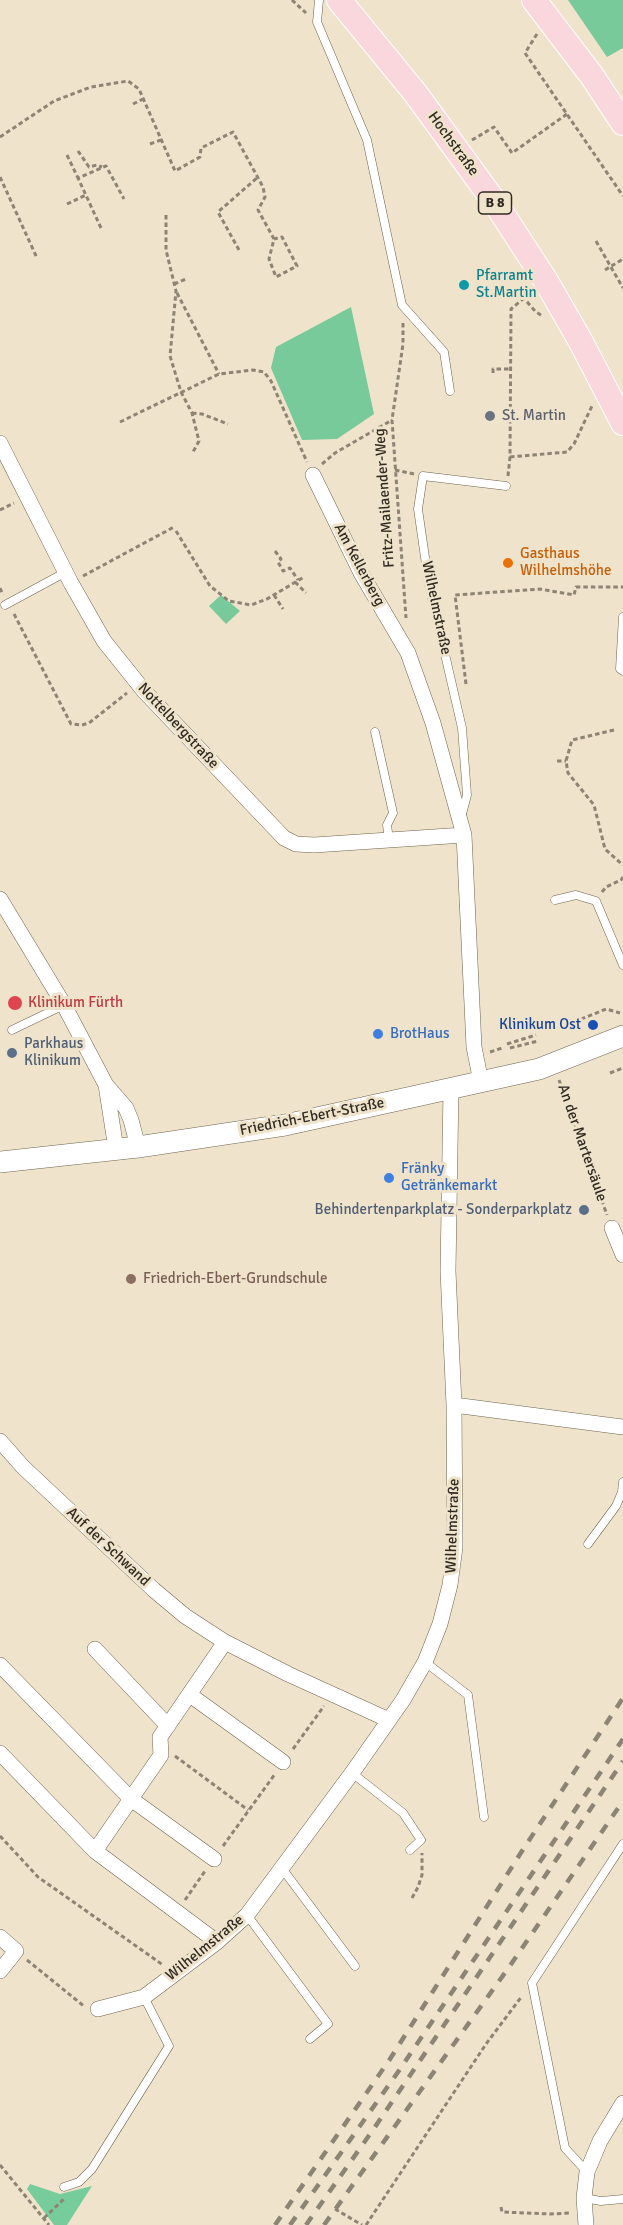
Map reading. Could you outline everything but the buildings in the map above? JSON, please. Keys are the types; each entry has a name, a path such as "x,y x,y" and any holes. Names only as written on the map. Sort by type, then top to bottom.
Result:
{"main road":[{"name":"Hochstraße","path":"339,0 416,94 535,264 623,423"},
{"path":"541,8 592,76 623,123"}],"street":[{"name":"Nottelbergstraße","path":"0,443 68,577 104,641 138,684 284,838 296,844 314,845 389,840 462,829"},
{"name":"Am Kellerberg","path":"313,475 361,573 408,653"},
{"name":"Wilhelmstraße","path":"408,653 433,723 462,829 474,1047 481,1082"},
{"path":"0,899 64,1005 106,1085 126,1108 138,1147"},
{"name":"Friedrich-Ebert-Straße","path":"0,1162 138,1147 285,1125 512,1076 554,1064 620,1029"},
{"path":"106,1085 116,1149"},
{"name":"Wilhelmstraße","path":"98,2009 144,1997 217,1942 247,1915 389,1720 424,1662 441,1620 450,1586 455,1547 454,1405 448,1271 452,1088"},
{"path":"612,1228 623,1255"},
{"path":"454,1405 623,1427"},
{"name":"Auf der Schwand","path":"0,1441 23,1467 154,1590 185,1616 225,1642 288,1674 389,1720"},
{"path":"95,1851 161,1755 160,1737 225,1642"},
{"path":"95,1649 168,1726"},
{"path":"0,1665 131,1799 214,1859"},
{"path":"190,1695 283,1762"},
{"path":"0,1753 95,1851 217,1942"},
{"path":"0,1937 16,1952 0,1971"},
{"path":"585,2212 587,2172 600,2141 623,2103"}],"lane":[{"path":"319,0 317,22 367,140 402,305 444,352 450,391"},
{"path":"423,476 506,486"},
{"name":"Wilhelmstraße","path":"423,476 418,509 429,585 462,728 467,795 462,829"},
{"path":"7,604 68,577"},
{"path":"623,617 620,669 623,672"},
{"path":"375,732 392,800 393,813 387,825 389,840"},
{"path":"555,900 576,895 596,901 623,965"},
{"path":"12,1030 64,1005"},
{"path":"588,1544 616,1506 622,1492 623,1482"},
{"path":"424,1662 468,1695 484,1817"},
{"path":"352,1773 403,1813 421,1840 410,1850"},
{"path":"587,2172 565,2148 532,1983 623,1844"},
{"path":"281,1868 355,1966"},
{"path":"247,1915 328,2024 310,2038"},
{"path":"64,2187 80,2182 92,2169 169,2046 144,1997"},
{"path":"585,2212 601,2201 623,2199"}],"path":[{"path":"541,8 525,53 623,196"},
{"path":"0,137 54,101 91,87 128,81 139,90 175,171 200,157 201,148 233,132 264,187 265,197 258,210 274,239 269,259 276,277 297,266 282,237"},
{"path":"133,104 143,99"},
{"path":"457,150 494,127 512,153 567,114"},
{"path":"150,144 161,140"},
{"path":"78,152 89,167 97,165 102,167"},
{"path":"67,155 101,228"},
{"path":"78,178 106,165 124,199"},
{"path":"0,177 37,258"},
{"path":"239,250 219,212 258,177"},
{"path":"67,204 86,195"},
{"path":"166,215 166,250 176,291 219,374"},
{"path":"274,239 288,235"},
{"path":"596,241 623,288"},
{"path":"604,270 623,259"},
{"path":"174,284 186,279"},
{"path":"176,291 170,356 200,441 193,452"},
{"path":"506,486 510,458 511,309 524,298"},
{"name":"Fritz-Mailaender-Weg","path":"402,305 404,344 392,420 402,530 406,619"},
{"path":"494,373 494,369 512,369"},
{"path":"120,422 219,374 253,370 264,372 271,381 313,475 330,456 392,420"},
{"path":"510,458 567,452 574,444 602,382"},
{"path":"192,413 202,414 228,424"},
{"path":"505,453 510,453"},
{"path":"395,470 423,476"},
{"path":"68,577 175,529 210,586 229,601 251,605 274,595 304,577"},
{"path":"275,551 281,559 278,562 283,571 290,568 296,581 306,593"},
{"path":"466,685 454,596 540,589 574,595 576,587 623,587"},
{"path":"0,588 71,723 82,725 89,723 138,684"},
{"path":"274,595 283,609"},
{"path":"614,730 572,740 566,761 568,773 594,805 604,849 623,865"},
{"path":"557,761 566,761"},
{"path":"596,901 606,887 623,877"},
{"path":"574,1022 606,1009 620,1029"},
{"path":"507,1044 536,1035"},
{"path":"510,1048 538,1041"},
{"path":"488,1053 502,1048"},
{"name":"An der Martersäule","path":"554,1064 612,1228"},
{"path":"610,1073 623,1068"},
{"path":"177,1912 332,1693"},
{"path":"160,1746 249,1810"},
{"path":"0,1836 38,1877 176,1974"},
{"path":"412,1898 422,1875 424,1862 421,1840"},
{"path":"16,1952 83,2007 98,2009"},
{"path":"335,2210 364,2225 486,2044 532,1983"},
{"path":"0,2165 49,2225"},
{"path":"44,2218 67,2197 64,2187"},
{"path":"501,2207 502,2212 550,2214 585,2212"}],"green space":[{"path":"568,0 623,0 623,48 607,57"},
{"path":"351,307 374,414 337,439 302,440 271,368 276,347"},
{"path":"221,595 240,611 226,624 209,606"},
{"path":"30,2184 60,2194 92,2186 67,2225 54,2225 27,2189"}],"railway":[{"path":"275,2225 390,2059 522,1851 623,1698"},
{"path":"290,2225 398,2072 623,1739"},
{"path":"306,2225 623,1761"},
{"path":"324,2225 507,1970 623,1801"}],"place":[{"name":"Pfarramt St.Martin","path":"464,285"},
{"name":"St. Martin","path":"490,416"},
{"name":"Gasthaus Wilhelmshöhe","path":"508,563"},
{"name":"Klinikum Fürth","path":"15,1003"},
{"name":"Klinikum Ost","path":"593,1025"},
{"name":"BrotHaus","path":"378,1034"},
{"name":"Parkhaus Klinikum","path":"12,1053"},
{"name":"Fränky Getränkemarkt","path":"389,1178"},
{"name":"Behindertenparkplatz - Sonderparkplatz","path":"584,1210"},
{"name":"Friedrich-Ebert-Grundschule","path":"131,1279"}]}
